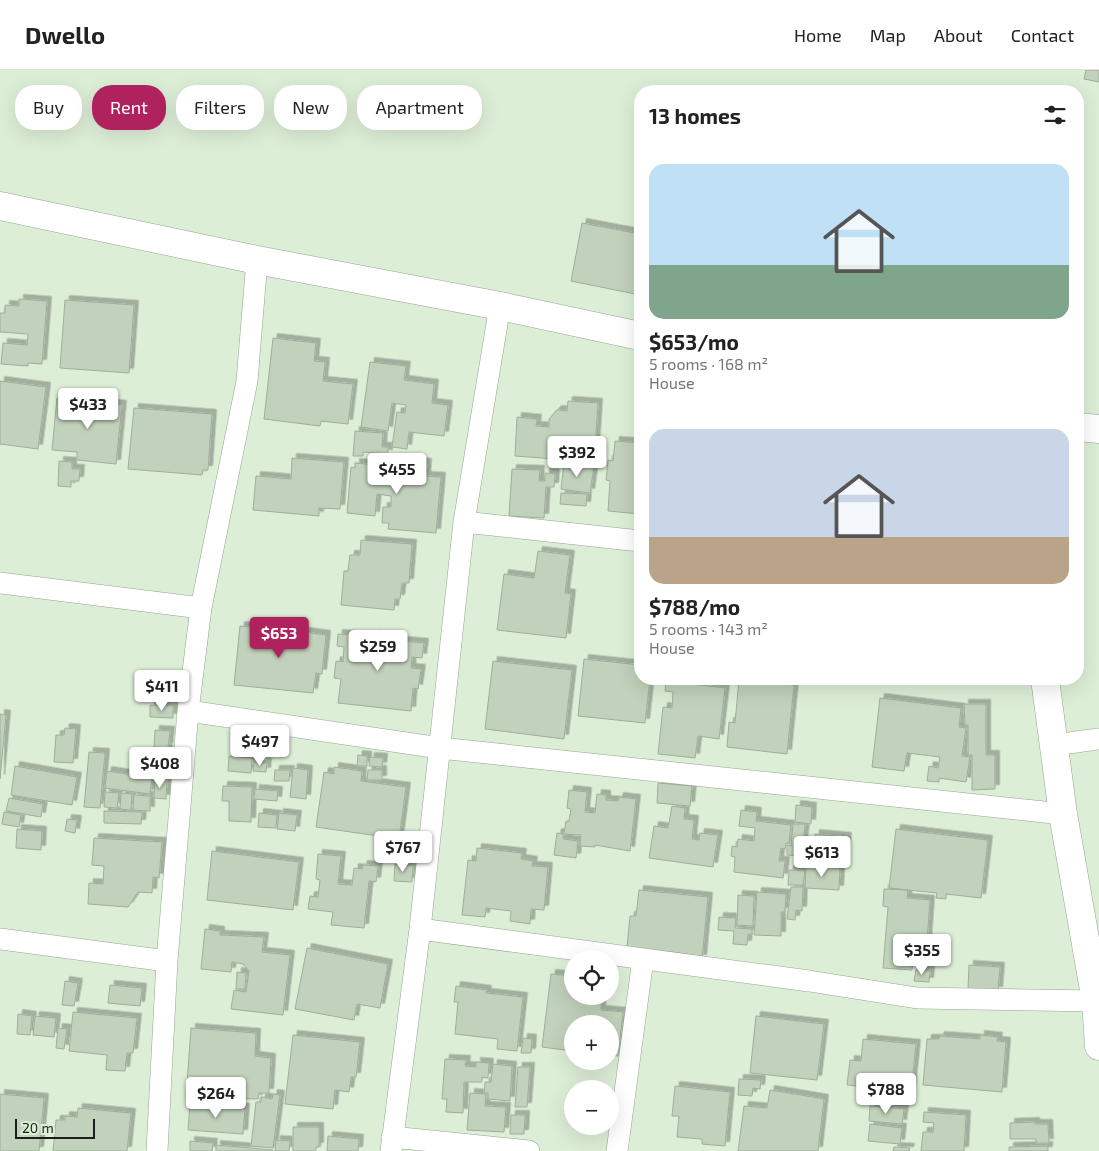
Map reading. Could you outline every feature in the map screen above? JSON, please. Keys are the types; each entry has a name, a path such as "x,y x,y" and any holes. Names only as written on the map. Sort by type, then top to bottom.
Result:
{"street":[{"path":"0,206 257,260 500,306 634,335"},
{"path":"157,1151 167,961 188,711 201,608 247,382 257,260"},
{"path":"500,306 464,522 420,929 391,1144 529,1151"},
{"path":"1084,428 1099,429"},
{"path":"464,522 634,540"},
{"path":"0,583 201,608"},
{"path":"1046,685 1063,814 1093,939 1099,1046"},
{"path":"188,711 440,748 1063,814"},
{"path":"1054,745 1099,739"},
{"path":"420,929 809,981 917,998 1096,1001"},
{"path":"0,939 167,961"},
{"path":"617,1151 643,959"}],"building":[{"path":"1086,70 1099,70 1099,82 1084,79"},
{"path":"582,223 634,233 634,294 571,281"},
{"path":"19,299 47,301 42,364 28,363 28,366 1,364 3,343 27,345 28,334 0,332 0,313 5,313 5,305 19,306"},
{"path":"65,300 134,305 129,373 60,368"},
{"path":"273,338 316,343 314,361 325,362 323,381 353,384 348,424 321,421 320,426 264,419"},
{"path":"370,362 406,366 404,380 434,384 432,403 448,405 444,436 409,432 407,449 392,447 397,412 405,413 406,405 392,403 388,431 361,427"},
{"path":"0,381 46,387 38,449 0,444"},
{"path":"57,398 122,405 116,464 77,460 77,452 52,450"},
{"path":"568,401 598,403 594,462 515,456 517,417 537,419 536,426 549,427 549,419 557,410 567,411"},
{"path":"134,408 212,414 208,470 203,470 202,475 128,469"},
{"path":"355,431 383,433 382,447 388,447 388,454 363,452 363,456 353,456"},
{"path":"615,441 634,443 634,513 608,511 610,481 606,480 608,460 613,461"},
{"path":"292,458 344,462 340,509 319,508 319,516 253,510 256,476 291,479"},
{"path":"59,461 72,462 72,469 80,469 79,481 71,481 71,487 58,486"},
{"path":"395,461 427,463 426,476 441,477 436,533 388,529 389,523 382,523 383,507 391,507 391,496 377,494 375,516 347,513 351,467 355,468 355,463 394,467"},
{"path":"564,463 594,466 590,493 561,489"},
{"path":"512,469 540,470 539,481 545,481 545,473 555,474 554,487 546,487 544,518 509,516"},
{"path":"561,493 587,494 586,506 560,504"},
{"path":"361,540 412,544 409,583 402,583 400,599 395,599 394,610 341,605 344,571 348,571 350,555 360,555"},
{"path":"538,551 570,555 565,593 571,594 566,638 497,630 504,574 534,578"},
{"path":"240,626 279,630 277,639 285,639 286,626 297,627 297,631 326,635 322,674 316,673 313,693 234,685"},
{"path":"338,634 351,635 350,645 357,645 358,637 374,638 374,635 391,636 390,640 424,643 422,658 412,657 411,668 421,669 418,689 413,688 411,711 338,703 341,679 334,678 336,661 343,662 344,647 337,646"},
{"path":"584,659 634,664 634,685 649,685 645,723 578,716"},
{"path":"493,661 572,670 564,739 485,729"},
{"path":"666,685 700,685 725,688 719,739 698,736 695,758 658,754 663,707 672,708 673,692 665,691"},
{"path":"738,685 794,685 787,754 727,747 729,722 735,723"},
{"path":"880,698 961,708 959,727 966,728 962,756 970,757 966,782 939,778 939,782 927,781 929,766 938,768 940,757 907,753 904,771 872,767"},
{"path":"964,704 986,704 986,755 995,755 995,789 972,790 972,755 968,755 968,725 965,725"},
{"path":"150,705 173,706 173,718 150,717"},
{"path":"0,714 6,715 0,779"},
{"path":"65,728 76,729 73,763 54,762 56,735 64,735"},
{"path":"155,730 170,731 168,748 154,747"},
{"path":"256,745 269,746 268,761 255,760"},
{"path":"159,749 168,749 167,770 156,770"},
{"path":"89,752 105,753 100,808 84,807"},
{"path":"358,755 367,756 367,766 357,766"},
{"path":"229,756 252,758 251,773 228,771"},
{"path":"370,757 383,758 382,767 369,766"},
{"path":"254,762 267,763 266,772 253,771"},
{"path":"15,766 77,777 72,805 11,795"},
{"path":"334,767 362,771 361,781 406,787 399,839 316,827 324,772 334,774"},
{"path":"293,768 308,770 306,799 290,797"},
{"path":"275,770 290,770 289,781 274,781"},
{"path":"368,770 382,770 382,780 367,780"},
{"path":"107,771 152,778 150,794 105,788"},
{"path":"155,778 167,779 166,799 154,798"},
{"path":"658,783 692,786 690,806 657,803"},
{"path":"223,786 252,787 251,822 229,821 229,801 222,801"},
{"path":"255,789 278,791 277,801 254,799"},
{"path":"569,790 587,792 585,812 595,813 597,794 606,795 606,800 618,801 619,797 636,799 630,851 595,845 595,847 580,846 581,835 564,834 566,821 569,821 571,809 567,808"},
{"path":"105,792 119,793 117,808 104,807"},
{"path":"121,793 132,794 131,810 120,809"},
{"path":"134,795 150,796 150,811 133,810"},
{"path":"9,798 43,804 41,817 6,811"},
{"path":"796,805 812,807 811,824 795,822"},
{"path":"672,806 685,808 684,819 694,820 692,839 699,840 700,833 718,835 713,867 649,858 654,826 668,828"},
{"path":"741,810 757,812 756,821 791,825 789,843 786,843 785,849 781,848 779,861 785,861 783,878 734,872 735,857 731,856 732,846 737,847 738,839 754,841 755,828 739,826"},
{"path":"104,811 142,812 141,824 104,823"},
{"path":"4,812 21,815 19,827 2,824"},
{"path":"259,813 277,815 276,828 258,827"},
{"path":"279,813 297,815 295,831 277,829"},
{"path":"67,819 77,820 75,833 65,831"},
{"path":"793,824 805,824 802,856 787,855 787,845 791,846"},
{"path":"17,829 42,831 41,850 16,848"},
{"path":"896,829 988,840 981,898 946,894 946,899 936,898 937,893 889,888"},
{"path":"557,833 563,834 563,839 578,841 576,858 554,855"},
{"path":"815,834 847,837 844,866 812,864"},
{"path":"94,838 162,842 159,878 153,877 152,893 138,892 128,907 88,904 89,883 103,884 104,866 92,865"},
{"path":"477,848 522,853 521,859 533,861 532,866 548,867 544,910 531,909 530,924 510,921 511,911 486,908 485,917 462,915 468,860 476,861"},
{"path":"212,851 299,862 293,910 207,900"},
{"path":"318,854 341,856 338,884 352,885 354,868 362,869 363,865 378,866 376,882 369,881 364,928 331,925 333,912 308,909 310,896 318,897 320,880 316,879"},
{"path":"395,864 413,866 412,882 394,881"},
{"path":"806,866 840,868 839,890 805,888"},
{"path":"789,870 805,870 803,885 788,885"},
{"path":"791,887 803,887 802,911 796,910 795,920 787,919"},
{"path":"884,889 908,890 907,898 930,900 927,941 914,940 912,970 883,968 888,907 883,906"},
{"path":"639,890 708,897 702,959 686,958 687,954 627,947 630,916 636,916"},
{"path":"757,892 786,894 785,912 781,912 781,936 754,935"},
{"path":"738,895 754,896 753,926 737,925"},
{"path":"719,917 736,918 735,928 752,929 752,934 748,934 747,945 733,944 734,931 718,930"},
{"path":"205,929 220,931 220,935 264,937 262,952 290,955 283,1015 231,1009 234,990 246,992 249,971 243,964 232,962 231,972 201,969"},
{"path":"307,948 388,964 380,1008 357,1004 354,1020 295,1009"},
{"path":"969,965 1000,967 998,991 968,989"},
{"path":"916,970 930,971 929,982 914,981"},
{"path":"237,972 246,973 245,989 236,989"},
{"path":"551,974 564,975 564,1005 601,1005 601,1010 623,1012 619,1047 619,1015 564,1015 564,1050 542,1047"},
{"path":"65,981 78,983 74,1006 62,1005"},
{"path":"110,985 142,988 140,1006 108,1003"},
{"path":"456,986 487,990 486,993 523,997 517,1051 497,1049 498,1039 455,1034 458,1002 454,1002"},
{"path":"73,1012 137,1018 133,1053 127,1053 125,1071 106,1070 107,1055 69,1051"},
{"path":"18,1014 32,1016 30,1035 17,1034"},
{"path":"35,1016 56,1018 54,1037 33,1035"},
{"path":"756,1016 824,1024 817,1080 750,1073"},
{"path":"58,1028 67,1029 64,1049 56,1048"},
{"path":"191,1028 256,1033 255,1056 271,1058 269,1093 259,1093 258,1099 186,1097"},
{"path":"293,1035 360,1042 356,1077 351,1077 349,1092 335,1090 333,1109 285,1104"},
{"path":"980,1035 998,1037 997,1041 1006,1042 1002,1092 923,1085 927,1039 939,1039 940,1036 980,1039"},
{"path":"523,1038 532,1039 531,1053 521,1053"},
{"path":"863,1039 916,1044 911,1091 847,1085 850,1060 861,1061"},
{"path":"445,1059 466,1060 465,1066 476,1067 476,1062 489,1063 488,1078 482,1077 482,1082 464,1082 463,1113 446,1112 447,1099 442,1099"},
{"path":"493,1064 512,1066 510,1101 488,1099 488,1093 484,1093 485,1082 491,1082"},
{"path":"518,1067 530,1067 527,1107 515,1107"},
{"path":"739,1079 761,1080 760,1089 753,1088 752,1096 738,1095"},
{"path":"675,1086 730,1092 725,1146 702,1144 702,1139 677,1137 679,1116 672,1116"},
{"path":"770,1090 824,1099 818,1151 738,1151 744,1106 767,1108"},
{"path":"470,1093 486,1094 485,1106 506,1107 504,1132 467,1130"},
{"path":"0,1094 44,1098 39,1151 0,1151"},
{"path":"273,1094 280,1095 273,1148 251,1146 256,1102 261,1102 261,1097 272,1099"},
{"path":"190,1103 245,1108 243,1134 188,1130"},
{"path":"870,1106 904,1109 902,1124 869,1121"},
{"path":"78,1108 131,1113 127,1151 53,1151 56,1120 65,1120 65,1116 77,1117"},
{"path":"924,1112 966,1115 964,1151 921,1151 923,1132 933,1132 934,1123 923,1122"},
{"path":"511,1115 525,1115 524,1134 510,1134"},
{"path":"1035,1122 1035,1124 1048,1124 1049,1143 1036,1143 1036,1139 1010,1139 1010,1123"},
{"path":"870,1124 902,1128 900,1144 868,1141"},
{"path":"293,1127 319,1127 319,1147 316,1147 316,1151 293,1151"},
{"path":"328,1136 359,1139 358,1151 327,1151"},
{"path":"276,1140 290,1141 289,1151 275,1151"},
{"path":"190,1141 213,1143 212,1151 190,1151"},
{"path":"216,1145 273,1150 273,1151 216,1151"},
{"path":"1048,1146 1048,1151 1009,1151 1009,1147"},
{"path":"894,1147 910,1148 909,1151 893,1151"}]}
